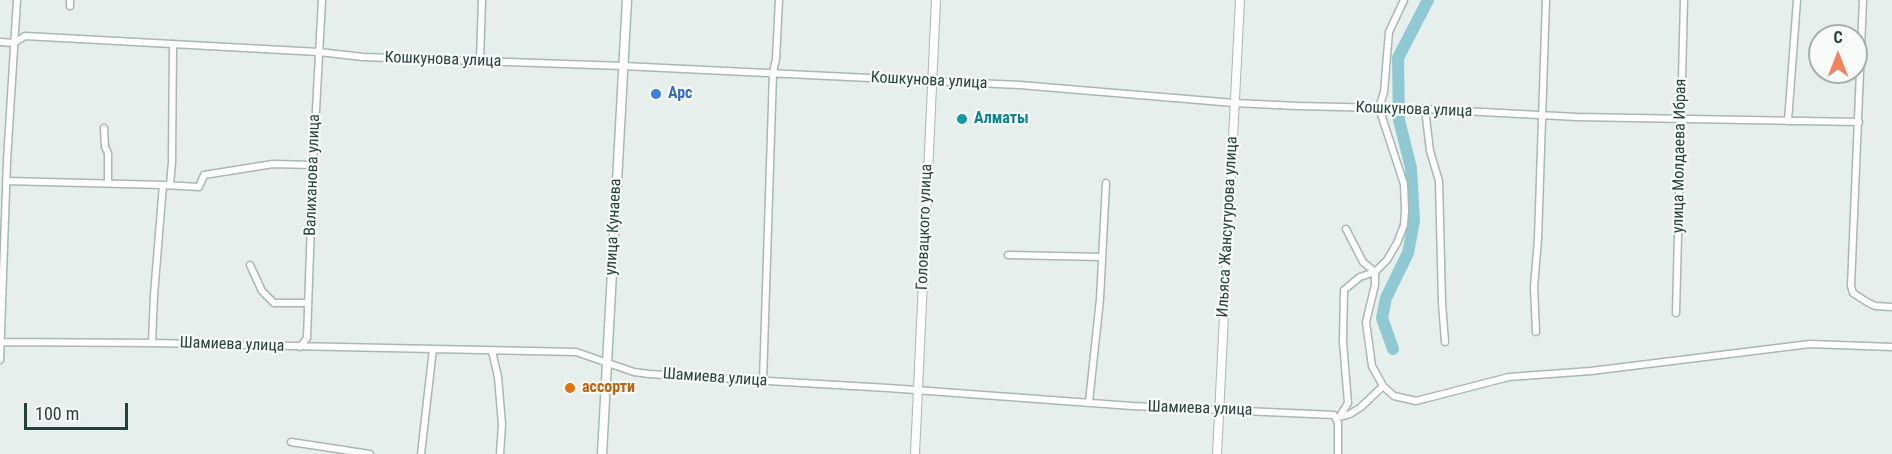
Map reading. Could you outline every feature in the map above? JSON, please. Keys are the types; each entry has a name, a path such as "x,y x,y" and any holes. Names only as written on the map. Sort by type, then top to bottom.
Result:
{"main road":[{"name":"улица Кунаева","path":"603,454 627,0"}],"street":[{"path":"0,360 6,180 17,0"},
{"name":"Валиханова улица","path":"300,347 307,338 322,0"},
{"path":"480,61 482,0"},
{"path":"763,381 773,73 779,0"},
{"name":"Головацкого улица","path":"915,454 936,0"},
{"name":"Ильяса Жансугурова улица","path":"1217,454 1240,0"},
{"path":"1338,454 1337,416 1348,403 1342,342 1344,290 1360,277 1375,272 1387,260 1404,225 1404,184 1379,108 1384,92 1389,32 1404,0"},
{"path":"1536,332 1534,287 1546,0"},
{"name":"улица Молдаева Ибрая","path":"1676,313 1684,0"},
{"path":"1788,121 1797,0"},
{"path":"1863,0 1851,286 1853,293 1867,302 1875,306 1892,307"},
{"name":"Кошкунова улица","path":"0,42 14,43 25,36 319,52 363,57 623,66 1020,85 1234,103 1407,108 1541,116 1859,122"},
{"path":"152,343 154,295 167,185 172,162 173,44"},
{"path":"1425,109 1430,150 1439,181 1444,342"},
{"path":"104,128 105,147 108,153 108,183"},
{"path":"6,180 199,187 204,176 273,164 313,165"},
{"path":"1089,402 1100,299 1106,183"},
{"path":"1346,229 1363,262 1375,272"},
{"path":"1008,255 1102,257"},
{"path":"250,265 262,291 274,303 308,303"},
{"path":"1375,272 1375,285 1366,322 1372,366 1383,386 1394,396 1416,401 1509,377 1591,371 1810,344 1892,347"},
{"name":"Шамиева улица","path":"0,342 576,352 634,372 649,374 918,390 1132,406 1337,416"},
{"path":"421,454 433,349"},
{"path":"492,351 498,377 502,424 500,454"},
{"path":"1337,416 1350,414 1361,407 1383,386"},
{"path":"291,442 370,454"}],"waterway":[{"path":"1393,349 1382,318 1386,298 1408,253 1414,221 1411,168 1399,120 1398,58 1428,0"}],"place":[{"name":"Арс","path":"656,94"},
{"name":"Алматы","path":"962,119"},
{"name":"ассорти","path":"570,388"}]}
